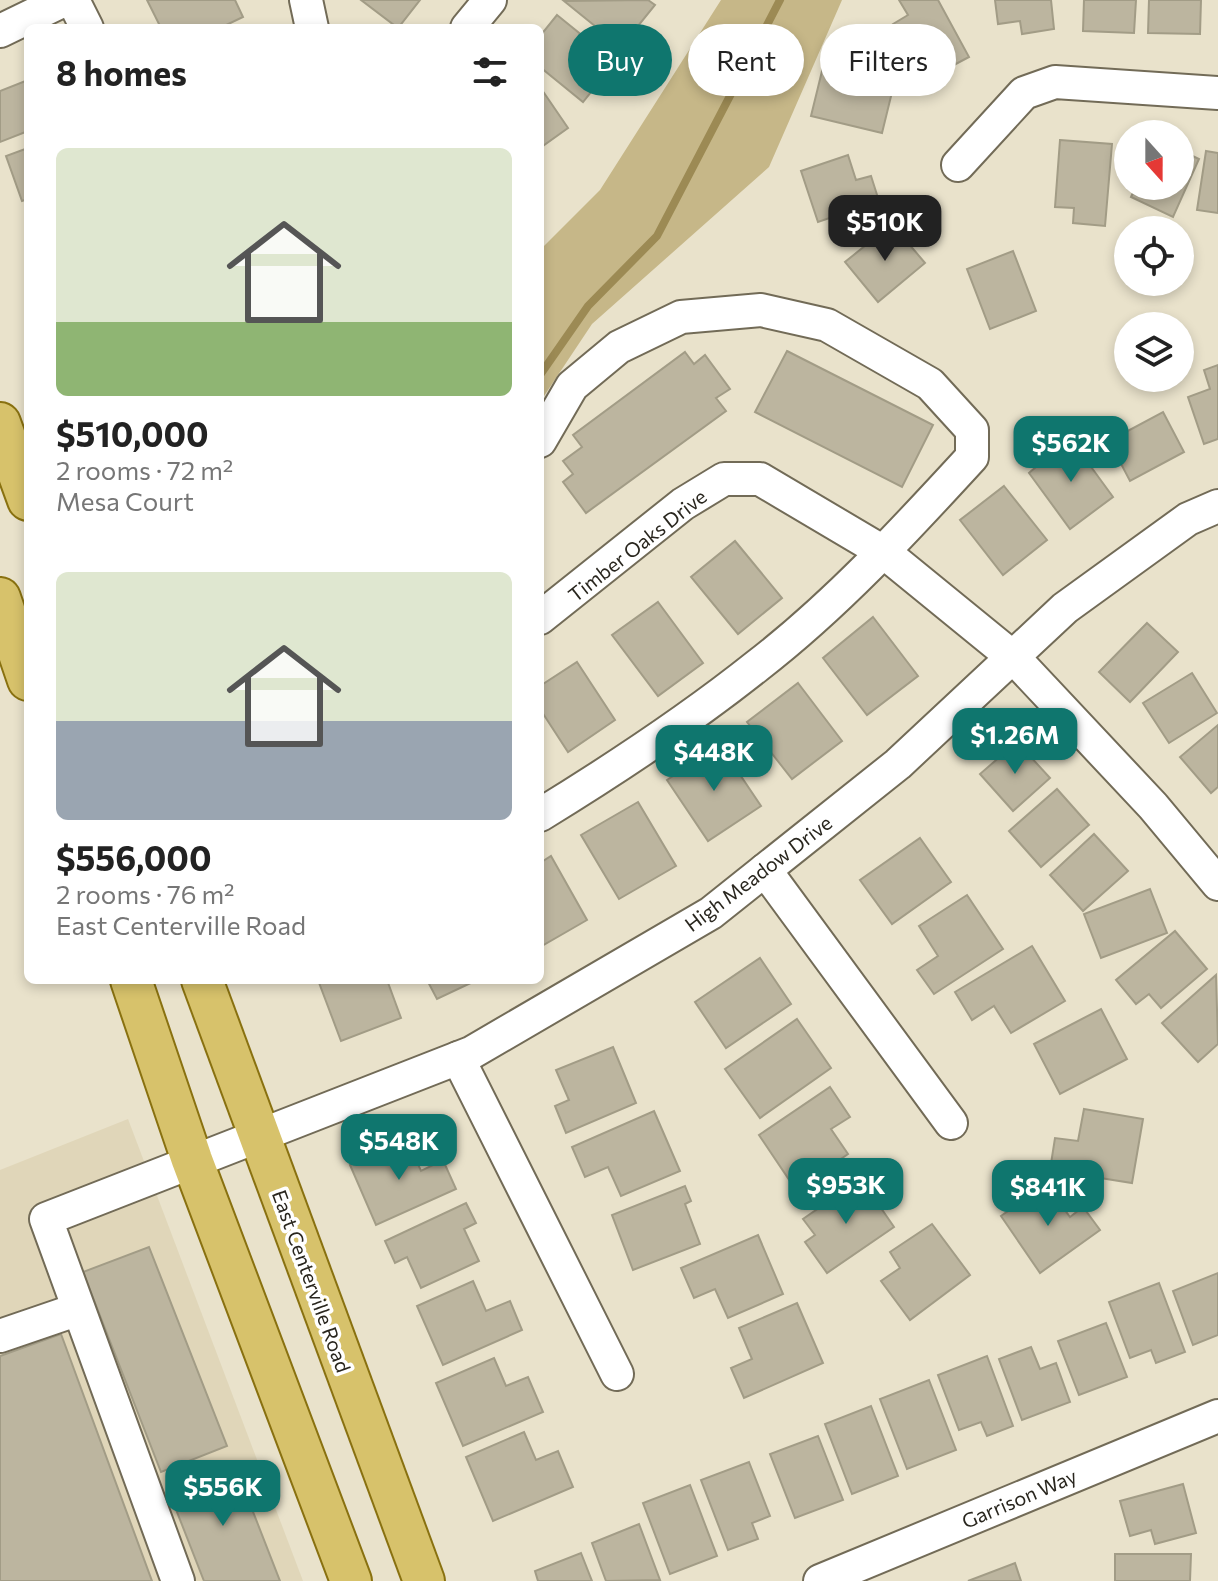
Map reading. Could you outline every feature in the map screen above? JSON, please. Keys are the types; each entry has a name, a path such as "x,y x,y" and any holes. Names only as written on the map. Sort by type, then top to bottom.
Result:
{"main road":[{"path":"0,423 24,489"},
{"path":"0,598 24,668"},
{"path":"132,984 192,1160 351,1581"},
{"name":"East Centerville Road","path":"203,984 424,1581"}],"street":[{"path":"0,31 64,0"},
{"path":"73,0 85,24"},
{"path":"306,0 311,24"},
{"path":"470,24 490,0"},
{"path":"958,165 1024,93 1055,82 1218,93"},
{"path":"544,434 572,386 619,347 681,317 761,310 827,325 930,384 972,430 972,457 885,553 759,665 629,760 544,813"},
{"name":"Timber Oaks Drive","path":"544,615 683,504 724,479 760,479 885,553 1015,659 1153,806 1218,884"},
{"name":"High Meadow Drive","path":"76,1310 46,1219 458,1058 711,913 898,764 1015,659 1065,608 1188,519 1218,506"},
{"path":"765,870 951,1123"},
{"path":"458,1058 617,1374"},
{"path":"0,1336 76,1310 178,1581"},
{"name":"Garrison Way","path":"820,1581 1218,1416"}],"shaded area":[{"path":"721,0 842,0 832,24 820,24 820,50 804,87 804,24 706,24"},
{"path":"688,52 688,96 800,96 769,167 592,324 544,396 544,246 600,190 660,96 672,96 672,77"},
{"path":"128,1119 303,1581 0,1581 0,1170"}],"building":[{"path":"147,0 235,0 243,17 228,24 159,24"},
{"path":"361,0 420,0 401,24 393,24"},
{"path":"648,0 655,5 640,24 592,24 564,1"},
{"path":"899,0 938,0 951,24 893,24 908,15"},
{"path":"995,0 1051,0 1054,29 1022,34 1020,21 998,24"},
{"path":"1084,0 1136,0 1134,33 1083,31"},
{"path":"1149,0 1201,0 1200,34 1148,33"},
{"path":"557,15 568,24 568,90 544,70 544,31"},
{"path":"956,33 969,57 956,64"},
{"path":"820,79 820,96 891,96 882,133 811,116"},
{"path":"24,82 24,133 0,142 0,91"},
{"path":"544,93 568,128 544,145"},
{"path":"1060,140 1112,144 1105,226 1073,223 1074,208 1055,207"},
{"path":"24,149 24,200 22,201 6,156"},
{"path":"1206,151 1218,153 1218,213 1197,210"},
{"path":"848,155 856,180 871,176 879,201 818,222 801,171"},
{"path":"1137,200 1181,200 1171,216"},
{"path":"892,224 925,263 878,302 845,262"},
{"path":"1013,251 1036,311 990,329 967,269"},
{"path":"787,351 933,425 902,487 755,412"},
{"path":"685,352 694,364 705,355 730,389 716,398 726,411 586,513 563,482 573,474 563,461 582,447 573,435"},
{"path":"1218,365 1218,439 1204,444 1188,397 1210,389 1204,370"},
{"path":"1163,412 1184,452 1130,481 1109,441"},
{"path":"1070,438 1113,497 1070,529 1029,473"},
{"path":"1004,486 1047,540 1003,575 960,520"},
{"path":"735,541 782,598 738,634 691,577"},
{"path":"658,602 703,663 658,696 612,635"},
{"path":"873,617 918,676 867,715 823,658"},
{"path":"1147,623 1178,652 1130,702 1099,672"},
{"path":"577,662 615,720 568,752 544,715 544,683"},
{"path":"1192,673 1217,713 1169,743 1143,703"},
{"path":"798,683 842,741 792,779 747,722"},
{"path":"1218,725 1218,787 1211,793 1180,757"},
{"path":"1017,742 1050,778 1013,811 980,774"},
{"path":"720,745 761,806 708,841 667,780"},
{"path":"1057,789 1089,825 1041,867 1009,831"},
{"path":"638,802 676,866 619,899 581,835"},
{"path":"1094,834 1128,871 1083,911 1050,875"},
{"path":"920,838 951,882 892,924 860,880"},
{"path":"551,856 587,920 544,945 544,860"},
{"path":"1150,889 1167,933 1101,958 1084,914"},
{"path":"967,895 1003,949 934,994 917,970 938,956 919,926"},
{"path":"1175,931 1207,969 1161,1008 1149,994 1136,1004 1116,980"},
{"path":"1032,946 1065,1001 1011,1033 994,1006 972,1020 955,992"},
{"path":"760,958 791,1004 726,1048 695,1002"},
{"path":"1216,975 1218,1044 1198,1062 1162,1023"},
{"path":"320,984 388,984 401,1018 341,1041"},
{"path":"429,984 469,984 437,999"},
{"path":"1101,1009 1127,1059 1060,1094 1034,1044"},
{"path":"797,1019 831,1068 760,1118 725,1069"},
{"path":"613,1047 636,1103 566,1133 555,1106 569,1100 556,1070"},
{"path":"830,1087 850,1117 831,1129 848,1154 796,1190 759,1135"},
{"path":"1084,1109 1143,1119 1132,1183 1050,1170 1055,1138 1078,1141"},
{"path":"654,1111 680,1171 621,1196 608,1167 585,1177 572,1147"},
{"path":"407,1140 421,1171 443,1160 456,1189 376,1225 350,1165"},
{"path":"861,1179 894,1227 827,1273 805,1242 815,1235 803,1219"},
{"path":"1046,1184 1070,1217 1083,1207 1100,1230 1040,1273 1001,1216"},
{"path":"685,1186 691,1201 685,1204 700,1244 633,1270 612,1215"},
{"path":"466,1203 476,1223 464,1229 479,1261 421,1288 407,1257 395,1263 385,1241"},
{"path":"932,1224 970,1275 910,1320 881,1281 900,1268 890,1252"},
{"path":"758,1235 783,1294 728,1318 715,1289 694,1298 681,1268"},
{"path":"149,1247 227,1446 161,1472 83,1272"},
{"path":"1218,1273 1218,1335 1193,1345 1173,1291"},
{"path":"473,1281 486,1311 510,1301 522,1330 443,1365 417,1306"},
{"path":"1159,1283 1185,1352 1156,1363 1151,1350 1130,1358 1109,1302"},
{"path":"797,1303 823,1363 744,1398 731,1368 752,1359 739,1328"},
{"path":"1106,1323 1127,1377 1079,1395 1058,1341"},
{"path":"61,1334 152,1581 0,1581 0,1356"},
{"path":"1031,1347 1040,1369 1056,1363 1070,1402 1022,1420 999,1359"},
{"path":"987,1356 1013,1426 987,1436 981,1422 959,1430 938,1375"},
{"path":"494,1358 506,1386 528,1377 543,1412 463,1446 436,1383"},
{"path":"929,1380 956,1450 907,1469 880,1399"},
{"path":"871,1406 898,1476 852,1494 825,1424"},
{"path":"524,1432 536,1460 558,1451 573,1487 493,1521 466,1457"},
{"path":"818,1436 843,1500 795,1518 770,1454"},
{"path":"749,1462 770,1516 752,1523 758,1539 728,1550 701,1480"},
{"path":"234,1463 280,1581 204,1581 168,1489"},
{"path":"1183,1484 1196,1533 1155,1544 1151,1530 1130,1536 1120,1501"},
{"path":"690,1485 717,1556 670,1574 643,1503"},
{"path":"639,1524 660,1580 606,1581 592,1543"},
{"path":"581,1553 592,1581 538,1581 535,1571"},
{"path":"1115,1554 1191,1554 1190,1581 1115,1581"},
{"path":"1015,1563 1021,1581 968,1581"}],"waterway":[{"path":"544,369 588,306 657,236 780,0"}]}
